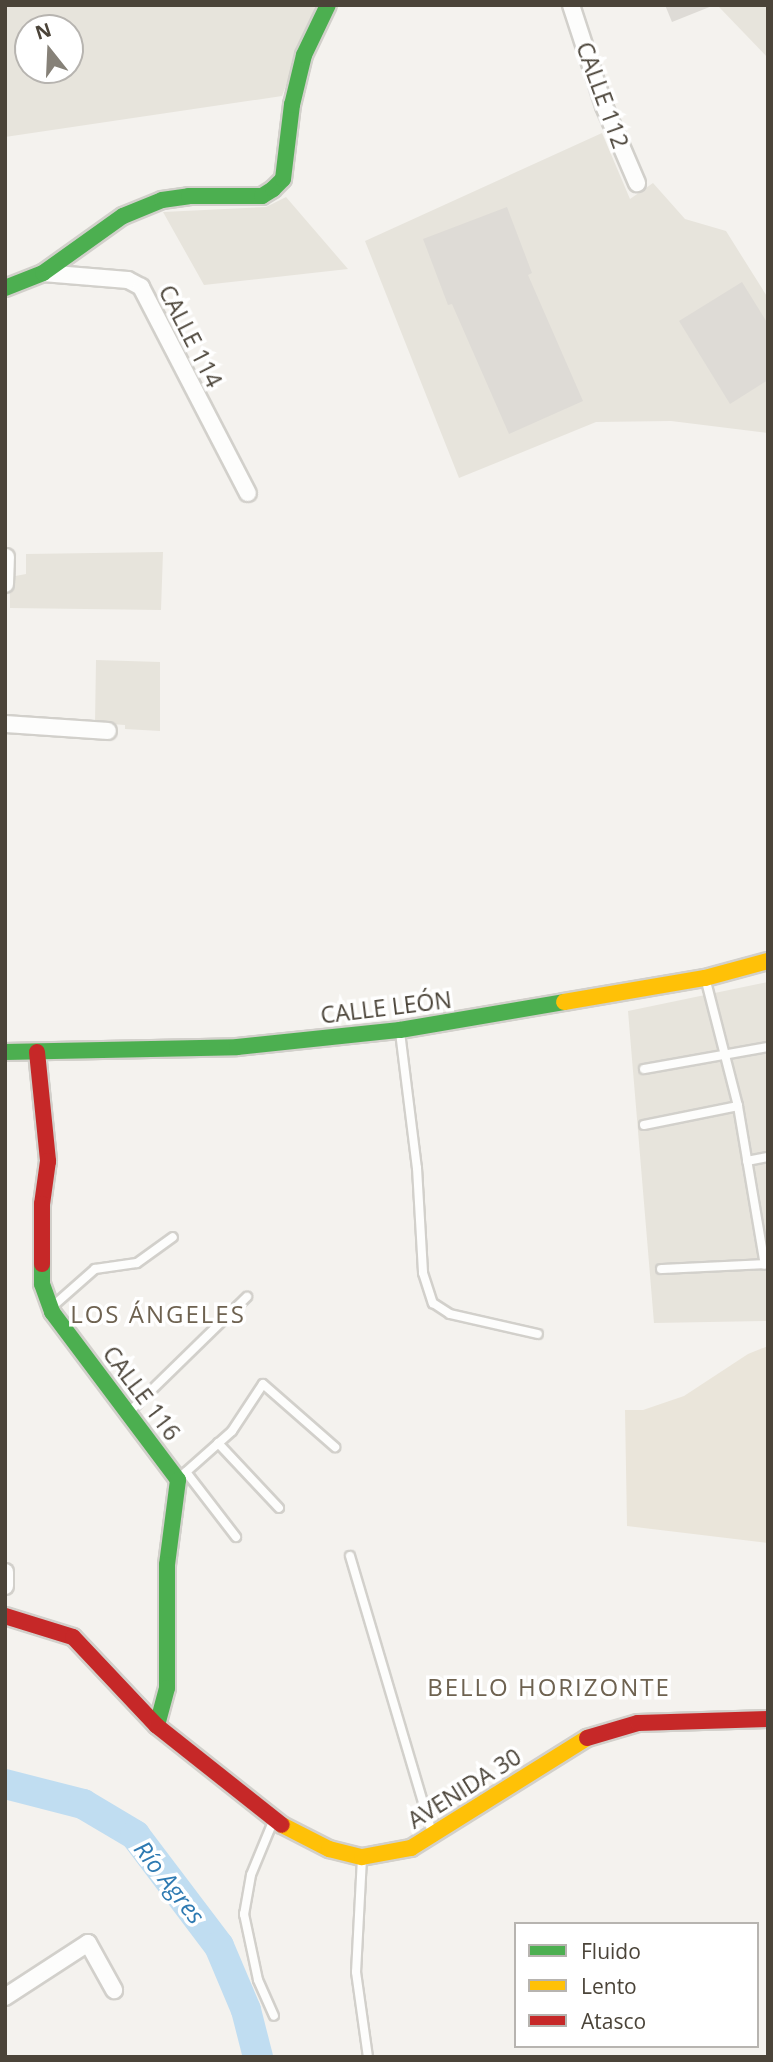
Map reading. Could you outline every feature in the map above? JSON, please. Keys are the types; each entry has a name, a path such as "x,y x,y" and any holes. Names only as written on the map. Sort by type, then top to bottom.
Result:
{"street":[{"path":"5,288 43,273 122,216 162,200 189,196 262,196 283,179 292,106 304,55 328,5"},
{"name":"CALLE 112","path":"570,5 604,106 637,183"},
{"name":"CALLE 114","path":"43,273 128,280 141,287 247,494"},
{"path":"5,584 6,557"},
{"path":"5,724 108,731"},
{"name":"CALLE LEÓN","path":"5,1052 237,1047 400,1030 705,978 768,961"},
{"name":"CALLE 116","path":"37,1052 48,1160 42,1204 42,1284 50,1308 128,1412 182,1476"},
{"path":"157,1726 167,1688 167,1565 182,1476"},
{"path":"5,1572 5,1586"},
{"name":"AVENIDA 30","path":"5,1616 73,1637 157,1726 273,1821 329,1849 362,1857 411,1848 586,1738 638,1723 768,1719"},
{"path":"5,1997 88,1943 114,1990"}],"lane":[{"path":"661,1269 766,1264 738,1106 705,978"},
{"path":"400,1030 417,1168 423,1273 428,1293 439,1310 538,1334"},
{"path":"644,1069 768,1047"},
{"path":"644,1125 738,1106"},
{"path":"747,1161 768,1157"},
{"path":"50,1308 95,1269 137,1263 173,1237"},
{"path":"128,1412 247,1297"},
{"path":"236,1537 182,1476 232,1431 263,1384 335,1447"},
{"path":"218,1443 279,1508"},
{"path":"350,1556 433,1836"},
{"path":"273,1821 251,1875 244,1914 258,1980 274,2017"},
{"path":"362,1857 356,1972 368,2057"}],"shaded area":[{"path":"5,5 316,5 282,96 5,137"},
{"path":"718,5 768,5 768,58 719,7"},
{"path":"602,133 630,199 653,183 685,219 726,231 768,298 768,433 671,421 596,422 459,478 365,241"},
{"path":"286,197 348,269 204,285 163,212 266,207"},
{"path":"163,552 161,610 10,608 10,577 26,574 26,554"},
{"path":"96,660 160,662 160,731 125,729 125,725 95,723"},
{"path":"768,982 768,1321 654,1323 628,1011"},
{"path":"768,1346 768,1543 627,1526 625,1410 643,1410 684,1396 748,1354"}],"building":[{"path":"665,5 712,5 712,6 672,22"},
{"path":"507,207 532,273 528,275 583,401 509,434 452,304 448,305 423,239"},
{"path":"742,282 768,324 768,380 730,404 679,321"}],"waterway":[{"name":"Río Agres","path":"5,1784 83,1804 135,1835 219,1946 246,2010 258,2057"}],"traffic: fast":[{"path":"5,288 43,273 123,216 162,200 189,196 262,196 273,189 283,179 292,105 304,55 328,5"},
{"path":"5,1052 237,1047 400,1030 564,1002"},
{"path":"42,1264 42,1284 52,1312 178,1480 167,1565 167,1688 157,1726"}],"traffic: slow":[{"path":"564,1002 705,978 768,961"},
{"path":"282,1825 329,1849 362,1857 411,1848 587,1738"}],"traffic: jam":[{"path":"37,1052 48,1161 42,1204 42,1264"},
{"path":"5,1616 73,1637 157,1726 282,1825"},
{"path":"587,1738 638,1723 768,1719"}],"district":[{"name":"LOS ÁNGELES","path":"158,1314"},
{"name":"BELLO HORIZONTE","path":"549,1687"}]}
